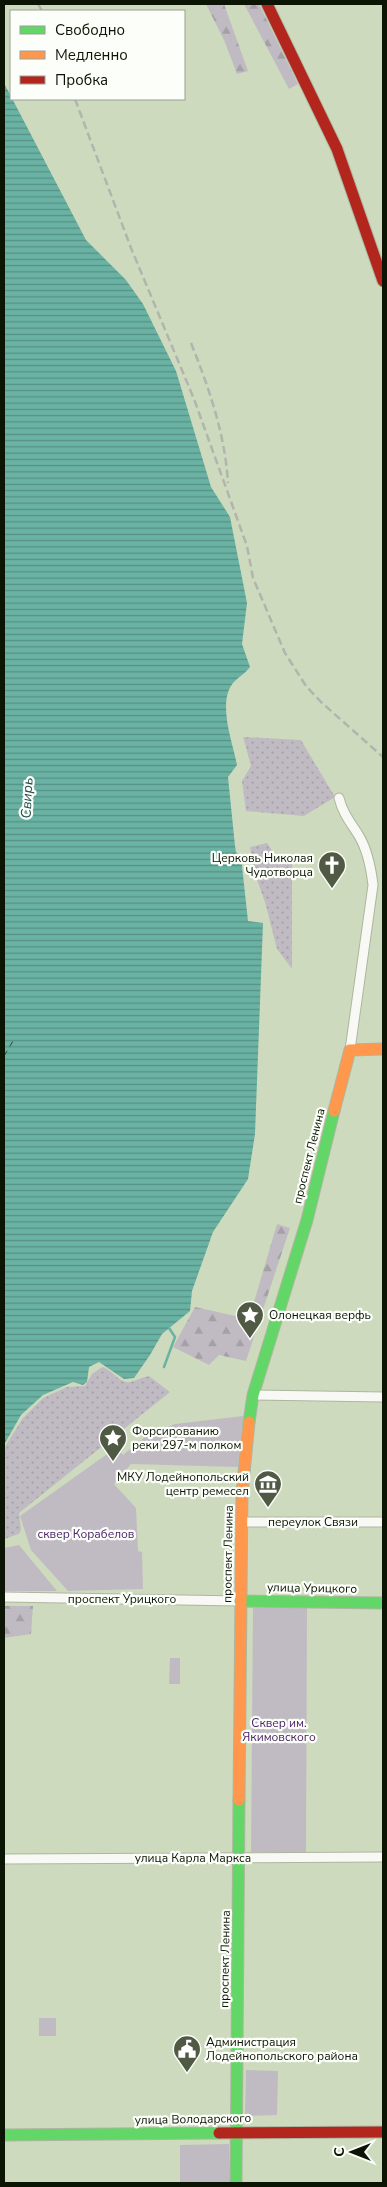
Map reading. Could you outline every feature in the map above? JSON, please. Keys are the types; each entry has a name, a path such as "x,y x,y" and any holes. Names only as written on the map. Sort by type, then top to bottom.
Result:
{"main road":[{"path":"267,4 337,149 383,281"},
{"path":"350,1050 383,1049"},
{"name":"проспект Ленина","path":"236,2183 240,1857 240,1601 243,1470 254,1396 309,1211 350,1050"},
{"name":"улица Урицкого","path":"240,1601 383,1603"},
{"name":"улица Володарского","path":"4,2135 383,2132"}],"street":[{"name":"проспект Ленина","path":"339,798 344,815 360,837 370,862 373,885 350,1050"},
{"path":"254,1396 383,1397"},
{"name":"переулок Связи","path":"242,1522 383,1522"},
{"name":"проспект Урицкого","path":"4,1597 240,1601"},
{"name":"улица Карла Маркса","path":"4,1859 383,1857"}],"green space":[{"path":"206,4 224,4 248,71 237,74 224,40"},
{"path":"244,4 259,4 298,84 289,89"},
{"path":"243,737 301,740 335,797 304,816 246,811 242,781 251,766"},
{"path":"267,843 278,859 292,859 292,969 277,949 265,902 256,877 250,847"},
{"path":"277,1224 290,1228 246,1361 219,1355 209,1365 173,1347 195,1307 249,1319"},
{"path":"102,1367 126,1382 149,1376 170,1392 19,1513 21,1530 19,1534 4,1539 4,1448 23,1418 43,1398 67,1387 85,1386 92,1374"},
{"name":"сквер Корабелов","path":"243,1416 238,1467 131,1464 114,1484 136,1508 138,1551 142,1552 143,1589 68,1591 31,1550 20,1516 117,1447 123,1455 150,1433 175,1424"},
{"path":"19,1545 57,1591 4,1591 4,1548"},
{"path":"4,1606 33,1606 31,1634 4,1638"},
{"name":"Сквер им. Якимовского","path":"253,1608 307,1608 306,1852 251,1852"},
{"path":"170,1658 180,1658 180,1684 169,1684"},
{"path":"39,2018 56,2018 56,2036 39,2036"},
{"path":"246,2070 278,2071 277,2115 245,2116"},
{"path":"229,2144 230,2183 180,2183 180,2145"}],"water":[{"name":"Свирь","path":"4,83 10,94 10,100 13,100 86,240 126,280 143,304 176,371 211,487 230,517 247,603 242,644 250,667 233,683 228,691 226,701 226,712 237,765 228,777 235,846 236,852 241,857 248,921 263,923 255,1134 248,1179 213,1232 192,1291 190,1311 162,1334 134,1378 124,1379 99,1362 89,1367 87,1382 83,1385 73,1382 43,1395 21,1415 4,1445"}],"waterway":[{"path":"164,1367 175,1337 169,1328"}],"ferry route":[{"path":"4,1056 13,1041"}],"railway":[{"path":"38,4 41,10"},
{"path":"75,100 131,248 194,399 247,546 253,578 285,653 306,686 321,702 383,757"},
{"path":"191,343 220,429 228,483"}],"traffic: fast":[{"path":"249,1422 253,1395 307,1220 334,1111"},
{"path":"240,1601 383,1603"},
{"path":"236,2183 239,1800"},
{"path":"4,2135 219,2133"}],"traffic: slow":[{"path":"334,1111 350,1050 383,1049"},
{"path":"239,1800 242,1493 249,1422"}],"traffic: jam":[{"path":"267,4 337,149 383,281"},
{"path":"219,2133 383,2132"}],"place":[{"name":"Церковь Николая Чудотворца","path":"332,889"},
{"name":"Олонецкая верфь","path":"250,1339"},
{"name":"Форсированию реки 297-м полком","path":"113,1462"},
{"name":"МКУ Лодейнопольский центр ремесел","path":"268,1508"},
{"name":"Администрация Лодейнопольского района","path":"187,2073"}]}
